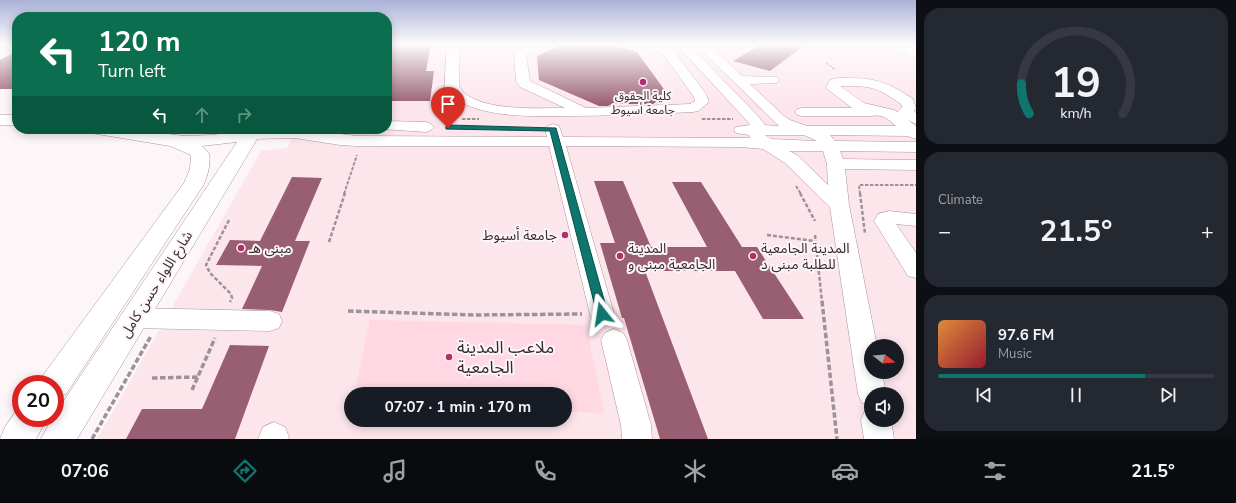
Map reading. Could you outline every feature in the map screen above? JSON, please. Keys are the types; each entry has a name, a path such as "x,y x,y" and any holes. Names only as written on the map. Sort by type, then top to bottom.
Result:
{"main road":[{"path":"0,120 12,120"},
{"path":"0,127 12,127"},
{"path":"142,134 173,141 204,141 250,136"},
{"name":"شارع اللواء حسن كامل","path":"58,439 250,136"},
{"name":"شارع اللواء حسن كامل","path":"61,375 194,184 200,172 200,154 194,149 173,141"},
{"path":"17,439 25,427"}],"lane":[{"path":"450,112 453,64"},
{"path":"521,64 523,81 528,86 588,113"},
{"path":"452,87 462,98 485,107 516,112 588,113 693,108 700,105 702,100 697,91 677,64"},
{"path":"706,64 726,90 753,119 758,126 761,137 798,165 838,205"},
{"path":"717,64 736,78 781,121 823,138 830,146 836,166 838,205 871,387"},
{"path":"736,78 769,78"},
{"path":"528,86 545,89 603,112"},
{"path":"697,91 726,90"},
{"path":"802,112 910,122"},
{"path":"250,136 320,144 340,140 362,141 432,134 761,137 808,131 910,122"},
{"path":"392,127 432,134"},
{"path":"250,136 266,134"},
{"path":"326,134 340,140"},
{"path":"555,135 602,314"},
{"path":"761,137 793,146 916,147"},
{"path":"798,165 916,165"},
{"path":"916,220 888,217 885,218 884,221 916,270"},
{"path":"134,318 270,321"},
{"path":"614,340 636,425 637,439"},
{"path":"877,427 879,439"}],"path":[{"path":"828,64 839,72"},
{"path":"329,242 362,141"},
{"path":"865,239 859,185 916,185"},
{"path":"767,235 815,241"},
{"path":"815,235 837,439"},
{"path":"348,311 475,315 602,314"},
{"path":"92,439 160,319"},
{"path":"152,378 198,377"}],"shaded area":[{"name":"جامعة أسيوط","path":"392,64 916,64 916,439 97,439 261,151 287,148 294,134 392,134"},
{"path":"370,320 586,325 604,413 572,412 572,387 356,387"}],"building":[{"path":"0,64 12,64 12,89 0,89"},
{"path":"392,64 427,64 426,71 434,71 430,101 392,101"},
{"path":"538,64 646,64 666,92 663,97 653,104 612,104 608,106 599,106 539,80"},
{"path":"746,64 779,64 770,71"},
{"path":"292,177 322,178 295,241 310,241 282,312 242,309 262,266 216,265 230,240 260,241"},
{"path":"594,181 623,181 651,247 707,247 672,182 701,182 742,247 757,247 804,319 763,319 735,271 645,271 708,439 660,439 600,243 615,243"},
{"path":"230,345 269,346 235,439 126,439 142,409 202,409"}],"place":[{"name":"كلية الحقوق جامعة أسيوط","path":"643,82"},
{"name":"جامعة أسيوط","path":"565,235"},
{"name":"مبنى هـ","path":"241,248"},
{"name":"المدينة الجامعية مبنى و","path":"620,256"},
{"name":"المدينة الجامعية للطلبة مبنى د","path":"753,256"},
{"name":"ملاعب المدينة الجامعية","path":"449,357"}],"route":[{"path":"448,128 553,129 602,314"}]}
